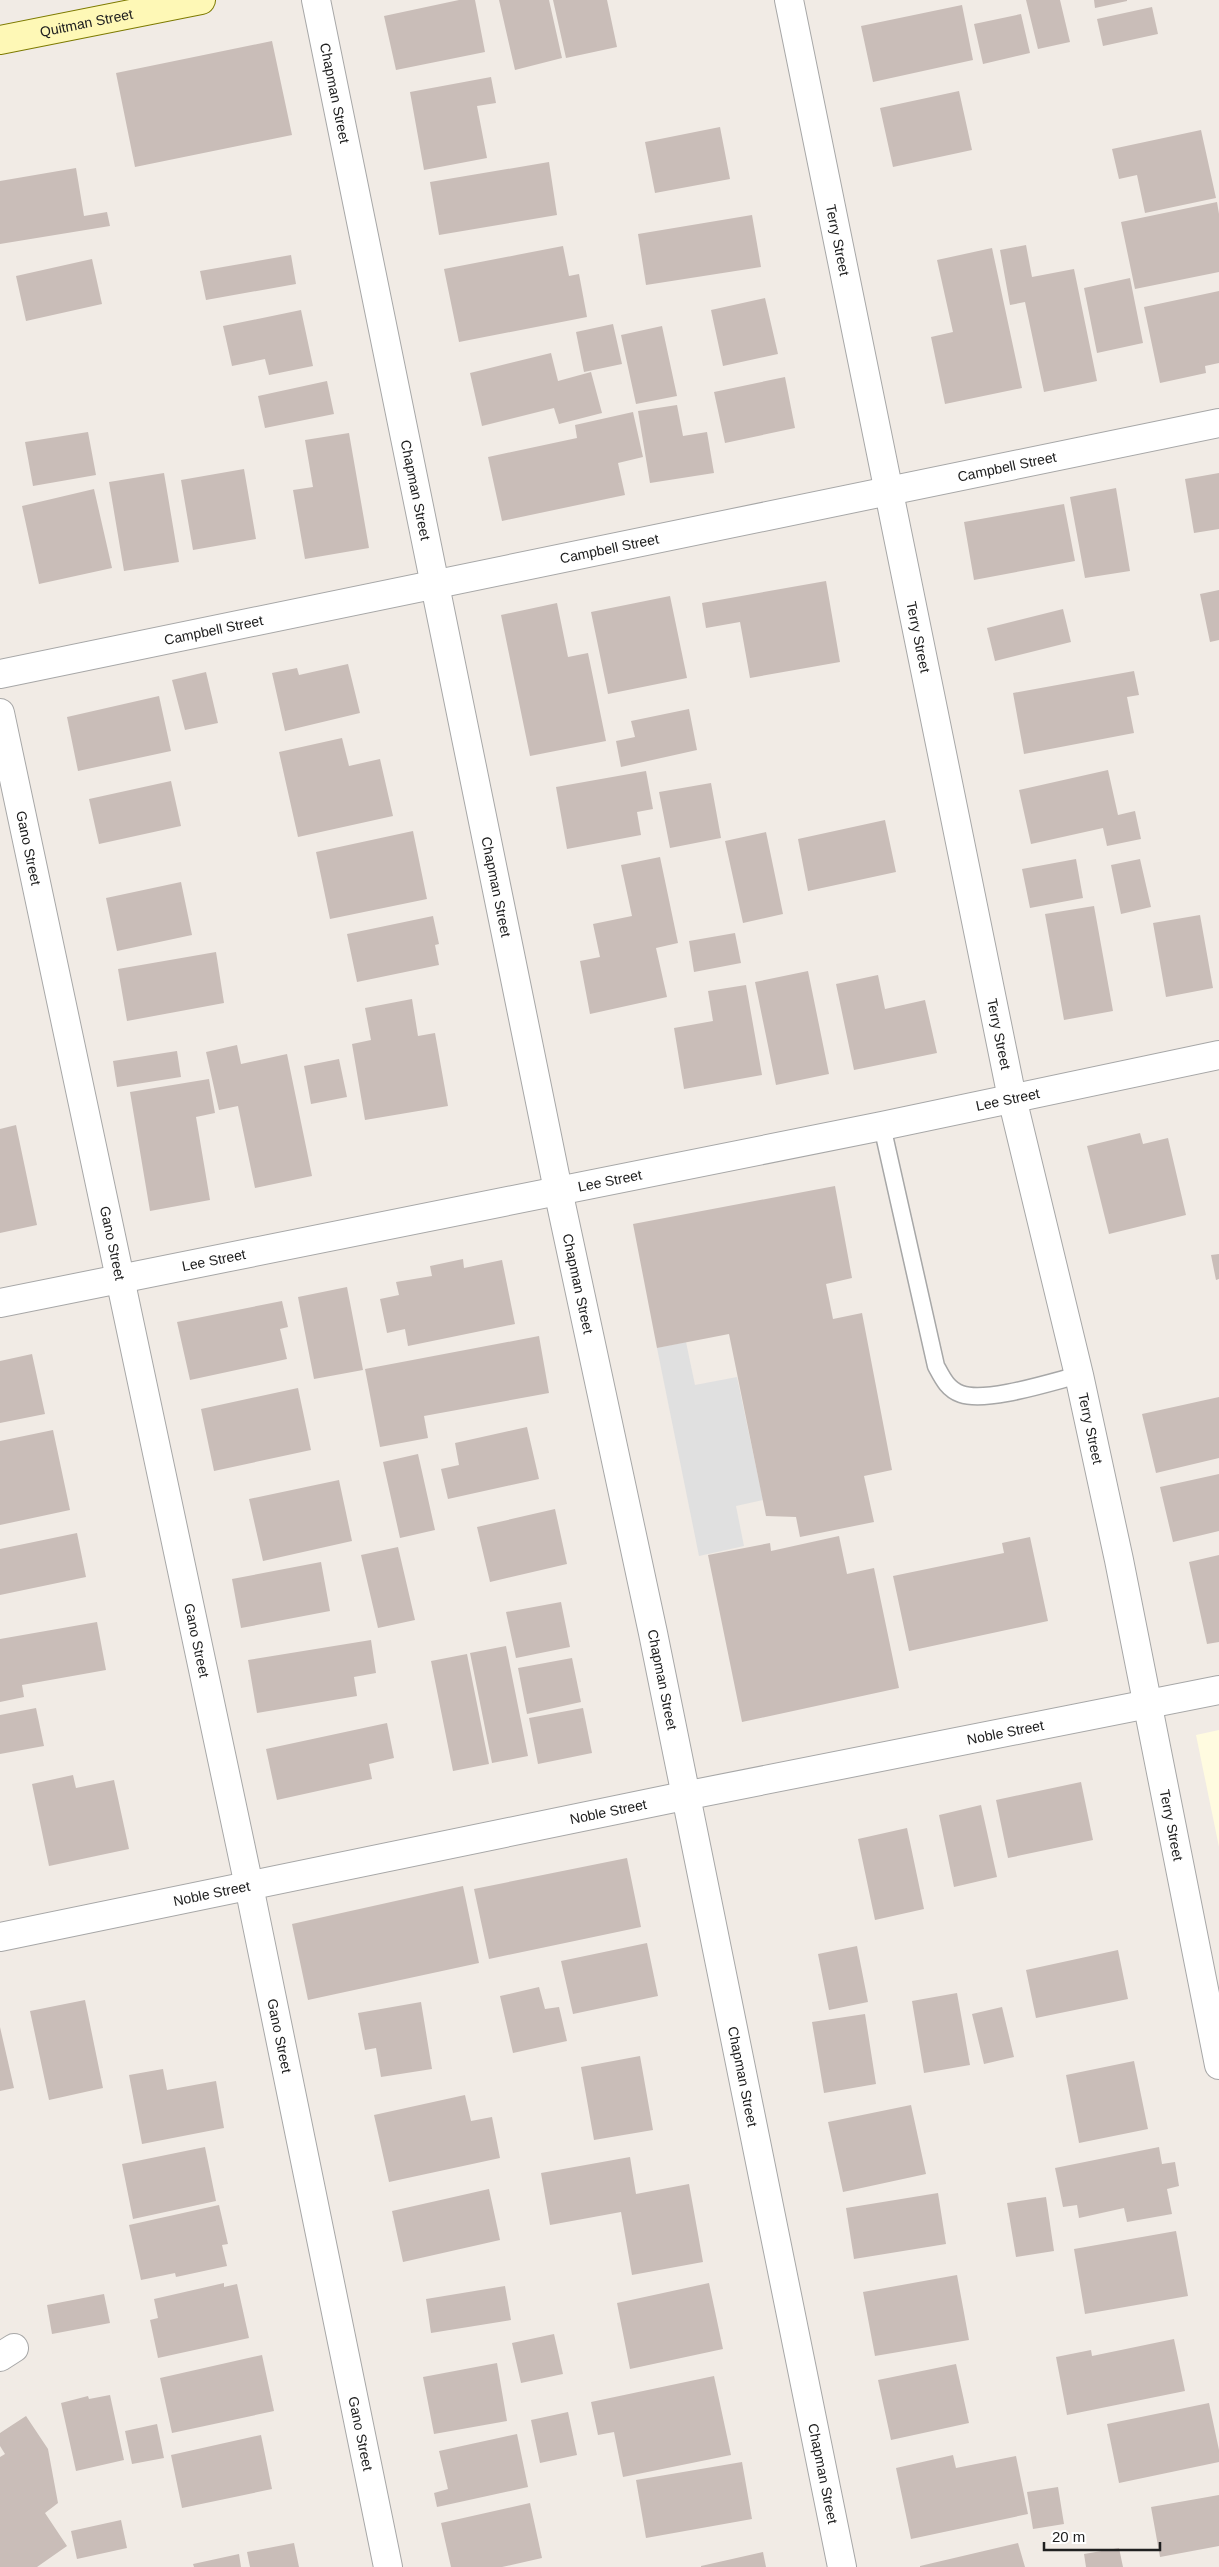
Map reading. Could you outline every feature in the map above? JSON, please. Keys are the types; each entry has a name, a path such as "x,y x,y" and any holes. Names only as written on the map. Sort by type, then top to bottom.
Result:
{"main road":[{"name":"Quitman Street","path":"0,40 201,0"}],"street":[{"name":"Chapman Street","path":"316,0 558,1190 652,1633 842,2567"},
{"name":"Terry Street","path":"789,0 1012,1098 1079,1375 1119,1560 1146,1705 1219,2065"},
{"name":"Campbell Street","path":"0,674 1219,423"},
{"name":"Gano Street","path":"0,713 249,1886 388,2567"},
{"name":"Lee Street","path":"0,1303 882,1126 1219,1055"},
{"name":"Noble Street","path":"0,1938 684,1796 1219,1690"}],"lane":[{"path":"882,1126 936,1366 946,1385 960,1394 988,1396 1079,1375"}],"shaded area":[{"path":"686,1342 695,1385 737,1377 763,1500 736,1506 744,1546 699,1556 657,1348"},
{"path":"1219,1730 1219,1847 1196,1735"}],"building":[{"path":"459,0 475,0 485,52 396,70 384,16"},
{"path":"499,0 549,0 562,58 515,70"},
{"path":"553,0 607,0 617,47 566,58"},
{"path":"1026,0 1060,0 1070,42 1038,49"},
{"path":"1094,0 1127,0 1127,1 1095,8"},
{"path":"962,5 973,60 873,82 861,26"},
{"path":"1152,7 1158,34 1103,46 1097,19"},
{"path":"1021,14 1030,53 983,64 974,24"},
{"path":"272,41 292,135 135,167 116,73"},
{"path":"491,77 496,103 477,106 487,158 424,170 410,92"},
{"path":"959,91 972,150 893,167 880,108"},
{"path":"720,127 730,179 655,193 645,142"},
{"path":"1201,130 1216,198 1145,213 1137,175 1119,179 1112,149"},
{"path":"549,162 557,215 439,235 430,182"},
{"path":"76,168 84,216 107,212 110,226 0,244 0,181"},
{"path":"1217,202 1219,214 1219,272 1135,289 1121,222"},
{"path":"752,215 761,267 646,285 638,234"},
{"path":"1026,245 1032,277 1074,269 1097,381 1044,392 1025,302 1010,305 1000,250"},
{"path":"563,246 569,276 579,274 587,317 459,342 444,269"},
{"path":"992,248 1022,388 945,404 931,337 953,332 937,260"},
{"path":"291,255 296,284 206,300 200,271"},
{"path":"92,259 102,304 26,321 16,276"},
{"path":"1130,278 1143,343 1097,353 1084,288"},
{"path":"1219,291 1219,363 1205,366 1206,373 1160,383 1144,307"},
{"path":"765,298 778,354 723,366 711,310"},
{"path":"301,310 313,366 269,375 265,359 232,366 223,326"},
{"path":"613,324 622,364 584,372 576,332"},
{"path":"662,326 677,396 636,404 621,335"},
{"path":"551,353 558,381 591,372 602,413 559,424 554,408 482,426 470,373"},
{"path":"785,377 795,428 725,443 714,392"},
{"path":"327,381 334,414 265,428 258,396"},
{"path":"677,405 683,436 707,432 714,473 650,483 638,411"},
{"path":"633,412 643,457 618,463 625,495 502,521 488,457 577,438 575,425"},
{"path":"88,432 96,475 33,486 25,442"},
{"path":"349,433 369,548 305,559 293,490 313,487 305,440"},
{"path":"244,469 256,539 193,550 181,480"},
{"path":"164,473 179,562 124,571 109,482"},
{"path":"1219,473 1219,529 1194,533 1185,479"},
{"path":"1116,488 1130,571 1085,578 1070,497"},
{"path":"94,489 112,568 39,584 22,506"},
{"path":"1064,504 1075,561 974,580 964,522"},
{"path":"826,581 840,662 750,678 740,622 706,628 702,603"},
{"path":"1219,590 1219,640 1210,642 1200,594"},
{"path":"670,596 687,678 608,694 591,612"},
{"path":"557,603 568,657 588,653 606,741 530,756 501,615"},
{"path":"1063,609 1071,642 995,661 987,628"},
{"path":"348,664 360,713 285,731 272,673 297,668 299,675"},
{"path":"1134,671 1139,695 1127,697 1134,733 1024,754 1013,693"},
{"path":"206,672 218,723 185,730 172,680"},
{"path":"159,696 171,751 78,771 67,717"},
{"path":"689,709 697,750 621,767 616,741 635,737 631,721"},
{"path":"342,738 349,766 380,759 393,816 298,837 279,752"},
{"path":"1108,770 1118,815 1135,811 1141,839 1107,846 1103,828 1031,844 1019,790"},
{"path":"646,771 653,809 637,812 641,835 567,849 556,787"},
{"path":"171,781 181,826 99,844 89,799"},
{"path":"711,783 721,838 670,848 659,792"},
{"path":"885,820 896,872 808,891 798,839"},
{"path":"413,831 427,899 330,919 316,852"},
{"path":"766,832 783,914 743,923 725,841"},
{"path":"660,857 678,943 656,948 667,997 590,1014 580,961 600,957 593,924 632,916 621,865"},
{"path":"1076,859 1083,898 1030,908 1022,869"},
{"path":"1140,859 1151,907 1121,914 1111,865"},
{"path":"181,882 192,935 117,951 106,898"},
{"path":"1094,906 1113,1011 1064,1020 1045,914"},
{"path":"1200,915 1213,988 1166,997 1153,923"},
{"path":"433,916 439,944 435,945 439,965 357,982 347,934"},
{"path":"735,933 741,963 694,972 689,941"},
{"path":"216,952 224,1003 127,1021 118,969"},
{"path":"808,971 829,1074 776,1085 755,982"},
{"path":"878,975 885,1009 925,1000 937,1053 854,1070 836,984"},
{"path":"746,985 762,1075 684,1089 674,1028 713,1021 708,991"},
{"path":"412,999 418,1036 435,1033 448,1106 365,1120 352,1044 371,1040 365,1008"},
{"path":"237,1045 241,1064 287,1054 312,1176 255,1188 238,1106 219,1110 206,1052"},
{"path":"177,1051 181,1077 117,1087 113,1061"},
{"path":"339,1059 347,1097 311,1104 304,1066"},
{"path":"209,1079 215,1113 196,1117 210,1200 150,1211 130,1092"},
{"path":"16,1125 37,1225 0,1233 0,1129"},
{"path":"1140,1133 1143,1144 1168,1138 1186,1215 1109,1234 1087,1146"},
{"path":"835,1186 852,1278 826,1284 833,1319 862,1313 892,1470 864,1476 874,1522 800,1537 796,1517 766,1516 729,1334 657,1348 633,1224"},
{"path":"1219,1254 1219,1279 1216,1280 1211,1255"},
{"path":"463,1259 464,1268 502,1260 515,1324 408,1346 405,1329 387,1333 380,1299 399,1295 396,1282 432,1276 430,1266"},
{"path":"347,1287 363,1370 314,1379 298,1297"},
{"path":"282,1301 288,1327 280,1329 287,1359 190,1380 177,1322"},
{"path":"539,1336 549,1393 424,1416 428,1438 380,1447 365,1369"},
{"path":"32,1354 45,1414 0,1423 0,1361"},
{"path":"298,1388 311,1450 214,1471 201,1409"},
{"path":"1219,1397 1219,1458 1156,1473 1142,1414"},
{"path":"527,1427 539,1479 448,1499 441,1469 459,1465 455,1443"},
{"path":"53,1430 70,1510 0,1525 0,1441"},
{"path":"418,1454 435,1530 400,1538 383,1462"},
{"path":"1219,1474 1219,1531 1173,1542 1160,1487"},
{"path":"339,1480 352,1541 263,1561 249,1499"},
{"path":"555,1509 567,1564 490,1582 477,1527"},
{"path":"77,1533 86,1577 0,1595 0,1549"},
{"path":"839,1536 847,1574 874,1568 899,1688 742,1722 708,1555 770,1543 771,1551"},
{"path":"1030,1537 1048,1621 909,1651 893,1576 1004,1553 1002,1543"},
{"path":"398,1547 415,1620 378,1628 361,1555"},
{"path":"1219,1555 1219,1642 1207,1644 1189,1562"},
{"path":"321,1562 330,1611 241,1628 232,1579"},
{"path":"561,1602 570,1647 516,1658 506,1612"},
{"path":"97,1622 106,1670 22,1685 24,1697 0,1702 0,1639"},
{"path":"371,1640 376,1673 354,1677 357,1696 257,1713 248,1660"},
{"path":"506,1646 528,1756 492,1763 470,1653"},
{"path":"467,1654 489,1764 453,1771 431,1661"},
{"path":"572,1658 581,1702 527,1714 518,1668"},
{"path":"36,1708 44,1746 0,1754 0,1715"},
{"path":"583,1708 592,1753 538,1764 529,1718"},
{"path":"387,1723 394,1758 369,1764 372,1779 277,1800 266,1749"},
{"path":"73,1775 76,1788 114,1780 129,1849 49,1866 32,1784"},
{"path":"1081,1782 1093,1840 1008,1858 996,1800"},
{"path":"981,1805 997,1877 954,1887 939,1815"},
{"path":"907,1828 924,1909 875,1920 858,1839"},
{"path":"627,1858 641,1927 489,1959 474,1889"},
{"path":"463,1886 479,1963 308,2000 292,1924"},
{"path":"647,1943 658,1996 573,2014 561,1961"},
{"path":"857,1946 868,2002 829,2010 818,1954"},
{"path":"1118,1950 1128,1999 1036,2018 1026,1970"},
{"path":"539,1987 545,2009 559,2007 567,2041 513,2053 500,1996"},
{"path":"957,1993 970,2065 924,2073 912,2001"},
{"path":"85,2000 103,2088 49,2100 30,2011"},
{"path":"421,2002 432,2069 381,2077 376,2048 365,2050 358,2013"},
{"path":"1002,2007 1014,2057 984,2064 972,2014"},
{"path":"865,2014 876,2084 824,2093 812,2022"},
{"path":"0,2027 14,2088 0,2091"},
{"path":"640,2056 653,2130 594,2140 581,2067"},
{"path":"1134,2061 1148,2129 1079,2143 1066,2075"},
{"path":"163,2069 167,2090 216,2081 224,2128 142,2144 129,2075"},
{"path":"465,2095 471,2121 492,2117 500,2158 389,2182 374,2115"},
{"path":"911,2105 926,2174 843,2192 828,2122"},
{"path":"205,2147 216,2201 133,2219 122,2164"},
{"path":"1159,2147 1162,2164 1175,2162 1179,2186 1167,2189 1172,2214 1127,2222 1124,2208 1079,2218 1077,2205 1063,2207 1055,2168"},
{"path":"630,2157 636,2194 689,2184 703,2262 632,2275 621,2212 550,2225 541,2173"},
{"path":"489,2189 500,2240 403,2262 392,2211"},
{"path":"938,2193 946,2244 854,2259 846,2208"},
{"path":"1046,2197 1054,2251 1016,2257 1007,2203"},
{"path":"219,2205 228,2244 222,2245 227,2266 176,2277 175,2273 141,2280 129,2225"},
{"path":"1176,2231 1188,2296 1085,2314 1074,2249"},
{"path":"957,2275 969,2340 875,2356 863,2292"},
{"path":"224,2283 224,2287 237,2284 249,2338 158,2358 150,2320 158,2318 154,2299"},
{"path":"709,2283 723,2349 630,2369 617,2303"},
{"path":"505,2286 511,2320 431,2333 426,2299"},
{"path":"104,2294 110,2323 52,2334 47,2305"},
{"path":"554,2334 563,2374 521,2383 512,2343"},
{"path":"1174,2339 1185,2391 1067,2415 1056,2357 1091,2350 1092,2356"},
{"path":"262,2355 274,2411 172,2433 160,2378"},
{"path":"497,2363 507,2421 434,2434 423,2377"},
{"path":"956,2364 969,2423 891,2440 878,2380"},
{"path":"714,2376 731,2455 623,2477 614,2432 598,2435 591,2402"},
{"path":"110,2395 124,2460 76,2471 61,2403 88,2396 89,2399"},
{"path":"1209,2403 1219,2450 1219,2462 1119,2483 1107,2424"},
{"path":"568,2412 577,2455 540,2463 531,2420"},
{"path":"26,2416 48,2449 58,2503 45,2513 67,2546 37,2567 0,2567 0,2457 5,2454 0,2446 0,2433"},
{"path":"157,2424 164,2458 132,2464 125,2431"},
{"path":"517,2434 528,2487 437,2507 434,2493 448,2489 439,2451"},
{"path":"261,2435 272,2489 182,2508 171,2455"},
{"path":"953,2455 956,2468 1016,2456 1028,2514 911,2539 896,2468"},
{"path":"742,2462 752,2519 646,2538 636,2480"},
{"path":"1058,2487 1064,2524 1033,2529 1027,2492"},
{"path":"1219,2495 1219,2546 1160,2557 1151,2507"},
{"path":"530,2503 542,2558 502,2567 451,2567 441,2523"},
{"path":"121,2520 127,2548 77,2559 71,2531"},
{"path":"294,2543 299,2567 250,2567 247,2552"},
{"path":"1018,2543 1025,2567 920,2567 920,2566"},
{"path":"1119,2548 1123,2567 1086,2567 1084,2554"},
{"path":"763,2552 766,2567 701,2567 701,2566"},
{"path":"239,2554 241,2567 194,2567 193,2564"}]}
